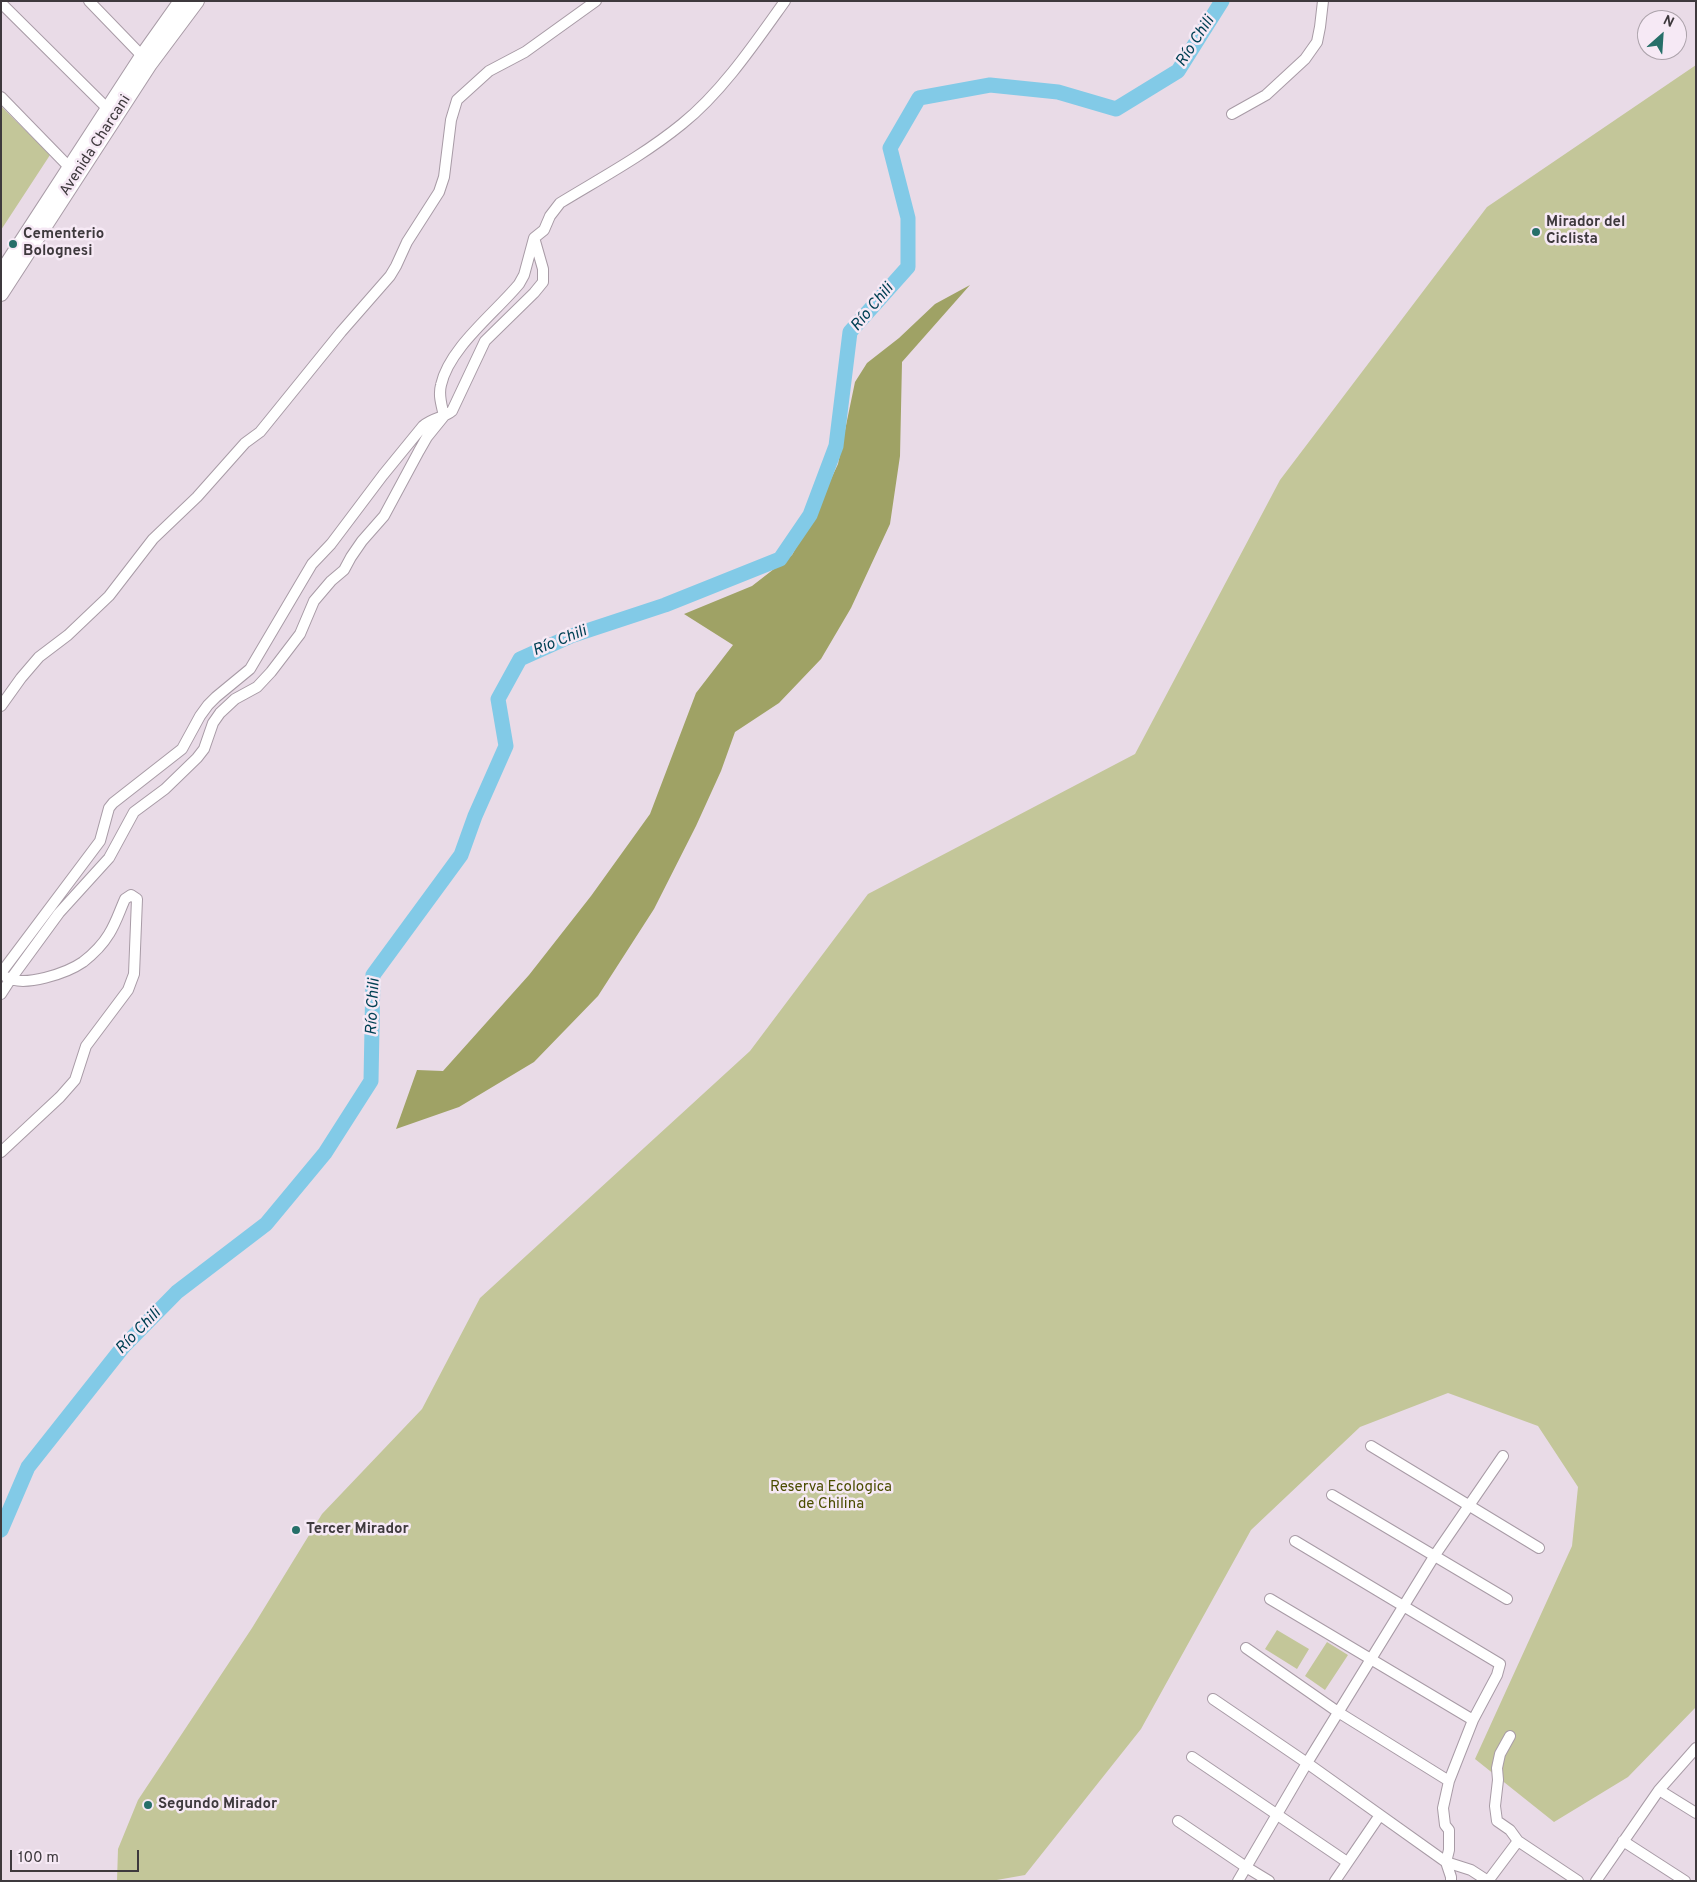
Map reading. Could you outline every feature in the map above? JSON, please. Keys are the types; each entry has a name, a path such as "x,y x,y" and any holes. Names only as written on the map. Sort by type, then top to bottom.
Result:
{"main road":[{"name":"Avenida Charcani","path":"1,273 73,171 185,3"},
{"name":"Avenida Charcani","path":"1,294 73,171"}],"street":[{"path":"88,1 146,60"},
{"path":"1,706 39,657 68,634 109,596 152,539 197,497 245,443 260,432 341,332 390,276 407,242 440,192 444,176 451,120 457,100 489,71 526,52 596,1"},
{"path":"444,416 440,394 445,374 469,337 519,284 524,275 534,238 544,230 550,216 560,203 658,142 696,111 746,54 785,1"},
{"path":"1232,114 1266,95 1305,59 1317,42 1323,1"},
{"path":"1,2 111,113"},
{"path":"1,97 73,171"},
{"path":"4,976 108,858 126,823 134,812 165,789 197,758 204,749 220,713 236,699 257,687 300,634 314,601 331,581 344,570 362,541 384,516 423,444 444,416 452,411 485,341 543,282 543,269 534,238"},
{"path":"1,994 4,976 100,841 109,808 182,750 208,705 243,676 256,661 278,619 316,559 331,544 382,475 423,426 436,417 444,416"},
{"path":"1,1152 60,1097 75,1080 86,1046 128,990 134,974 137,899 131,895 125,898 109,934 99,947 82,962 40,980 23,982 4,976"},
{"path":"1371,1446 1539,1548"},
{"path":"1238,1881 1307,1763 1435,1556 1504,1456"},
{"path":"1332,1495 1507,1599"},
{"path":"1295,1541 1500,1664 1497,1675 1473,1720 1449,1781 1442,1808 1450,1838 1446,1862 1451,1881"},
{"path":"1270,1598 1473,1720"},
{"path":"1246,1648 1338,1712 1449,1781"},
{"path":"1213,1699 1446,1862 1471,1870 1488,1881 1518,1841"},
{"path":"1510,1736 1500,1754 1496,1768 1498,1780 1495,1806 1498,1821 1510,1830 1518,1841 1578,1881"},
{"path":"1596,1881 1659,1790 1696,1748"},
{"path":"1192,1757 1347,1862"},
{"path":"1659,1790 1696,1813"},
{"path":"1335,1881 1380,1815"},
{"path":"1178,1821 1269,1881"},
{"path":"1624,1841 1684,1881"}],"green space":[{"name":"Reserva Ecologica de Chilina","path":"1696,65 1696,1707 1628,1777 1554,1822 1475,1759 1572,1546 1578,1487 1538,1426 1448,1393 1360,1427 1251,1530 1141,1729 1025,1875 991,1881 117,1881 118,1849 138,1800 252,1628 322,1514 422,1409 480,1298 750,1051 868,894 1135,754 1280,480 1487,207"},
{"path":"1,106 50,155 1,230"},
{"path":"970,285 902,362 900,456 890,524 851,608 821,659 779,703 735,732 721,771 696,826 654,909 598,996 534,1062 459,1107 396,1129 417,1070 443,1071 529,975 591,896 650,814 696,693 733,645 684,614 752,586 792,555 815,513 838,464 855,382 867,363 899,338 935,304"},
{"path":"1277,1630 1309,1649 1297,1669 1265,1649"},
{"path":"1327,1642 1348,1655 1325,1690 1305,1676"}],"waterway":[{"name":"Río Chili","path":"1,1530 28,1467 123,1347 177,1292 266,1224 325,1153 371,1081 373,975 461,855 475,816 506,746 498,699 520,659 571,636 665,605 780,559 810,515 836,446 850,332 908,267 908,218 890,148 919,98 990,85 1058,92 1116,109 1178,71 1222,1"}],"place":[{"name":"Mirador del Ciclista","path":"1536,232"},
{"name":"Cementerio Bolognesi","path":"13,244"},
{"name":"Tercer Mirador","path":"296,1530"},
{"name":"Segundo Mirador","path":"148,1805"}]}
